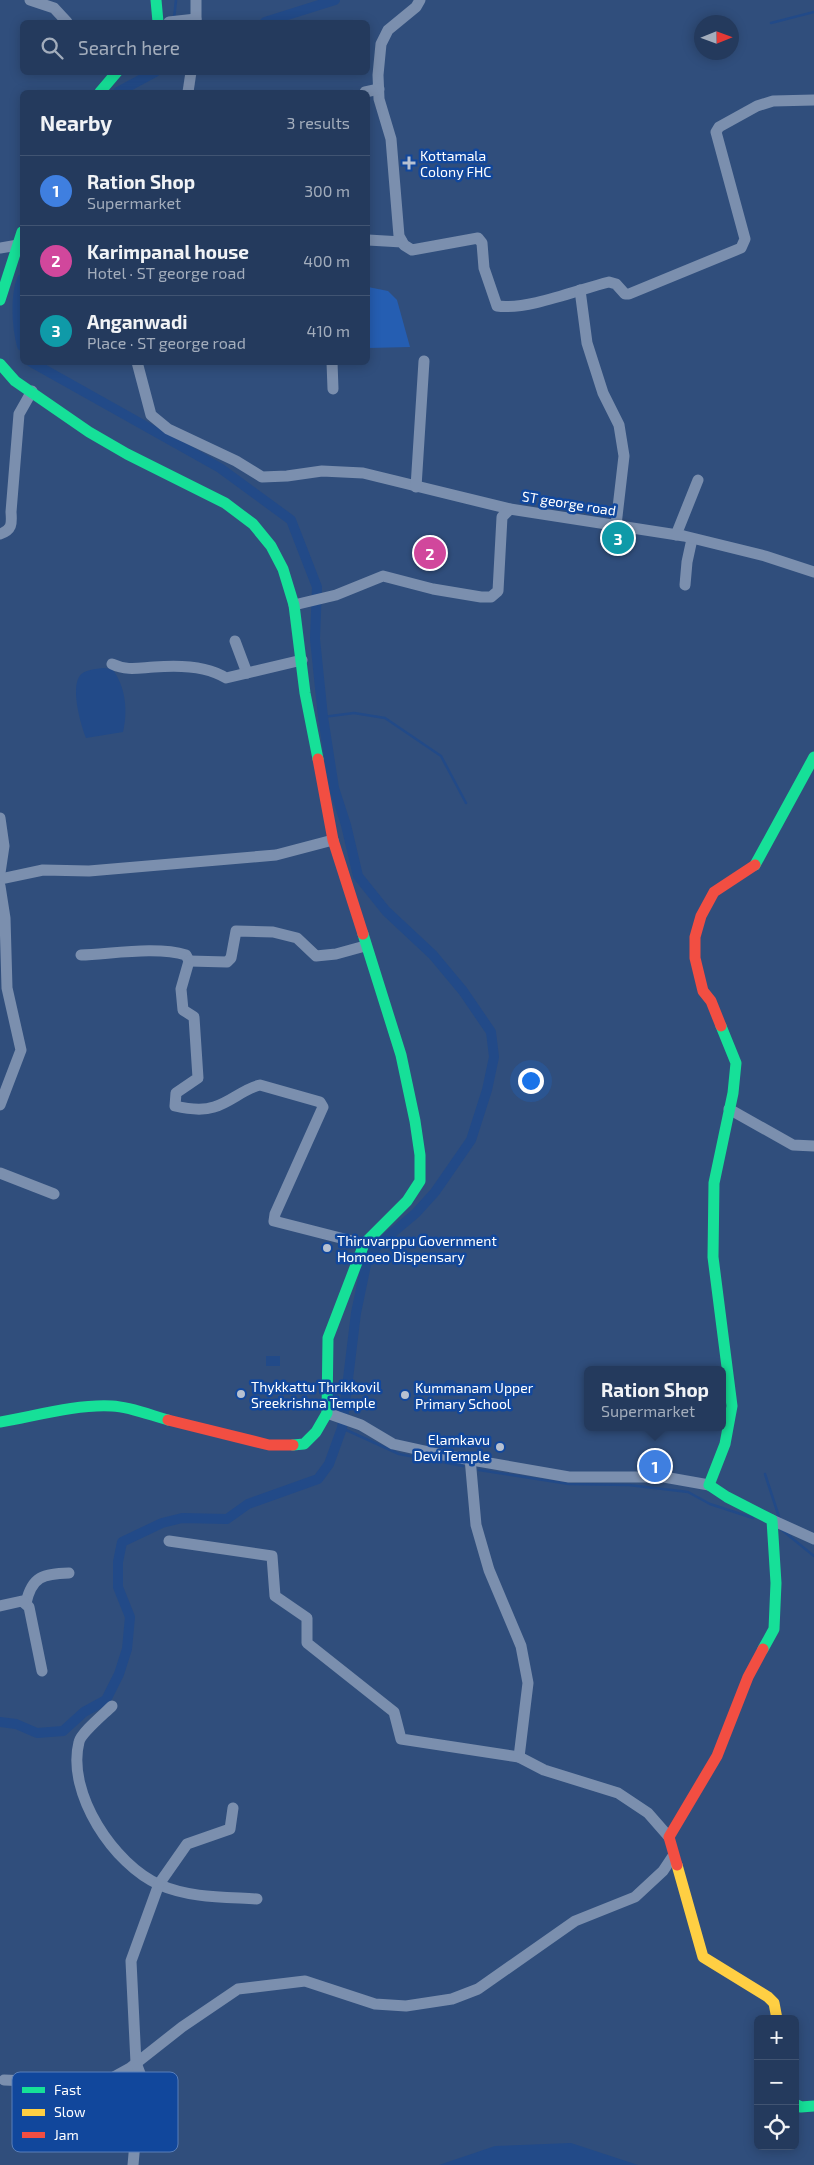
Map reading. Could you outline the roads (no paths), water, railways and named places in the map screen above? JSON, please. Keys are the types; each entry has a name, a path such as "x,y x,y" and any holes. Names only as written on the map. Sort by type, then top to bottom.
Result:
{"main road":[{"path":"156,0 158,20"},
{"path":"102,90 114,75"},
{"path":"0,300 20,238"},
{"path":"0,364 15,380 32,391 45,404 88,432 127,454 225,503 253,524 271,546 300,604 305,692 333,840 401,1055 415,1121 420,1164 420,1181 407,1201 364,1244 328,1338 332,1415 311,1439 304,1444 269,1445 180,1424 132,1409 113,1406 93,1406 0,1422"},
{"path":"776,2015 774,2003 768,1997 703,1957 669,1837 717,1756 748,1677 774,1629 776,1604 776,1523 727,1497 709,1485 725,1444 732,1406 713,1257 714,1184 733,1093 736,1063 710,1001 703,991 695,958 695,937 701,916 714,892 756,864 764,845 814,758"},
{"path":"797,2105 801,2107 814,2106"}],"street":[{"path":"30,0 54,8 65,20"},
{"path":"196,0 196,20"},
{"path":"420,0 416,7 388,30 381,44 379,89 391,139 399,236 404,245 412,250 478,238 482,242 484,268 497,306 509,307 530,304 609,282 616,284 624,294 629,294 741,248 745,239 716,132 719,127 757,106 772,102 814,100"},
{"path":"188,90 191,75"},
{"path":"370,91 379,89"},
{"path":"370,240 402,242"},
{"path":"0,248 18,245"},
{"path":"580,290 587,343 603,393 619,425 624,456 616,525"},
{"path":"416,487 424,361"},
{"path":"139,365 151,415 168,429 236,461 262,476 287,476 322,472 363,473 510,509"},
{"path":"332,365 333,389"},
{"path":"0,534 8,531 12,524 11,512 19,414 32,391"},
{"path":"676,535 698,480"},
{"name":"ST george road","path":"300,604 336,595 383,576 481,598 490,597 498,591 502,517 510,509 676,535 765,556 814,572"},
{"path":"685,585 686,562 692,539"},
{"path":"235,641 247,673"},
{"path":"112,664 136,670 154,667 183,667 214,670 226,678 302,660"},
{"path":"0,818 4,846 0,873"},
{"path":"0,879 43,870 89,871 276,855 333,840"},
{"path":"0,886 7,988 20,1050 0,1105"},
{"path":"189,961 226,962 231,958 236,931 273,932 297,938 316,956 336,954 365,946"},
{"path":"81,955 144,951 178,952 186,955 189,961 182,989 183,1010 194,1017 198,1078 176,1093 176,1106 192,1110 215,1107 252,1087 260,1085 320,1102 323,1107 274,1214 274,1222 364,1244"},
{"path":"729,1109 793,1144 814,1146"},
{"path":"0,1173 54,1194"},
{"path":"332,1415 360,1425 393,1444 568,1477 664,1477 709,1485"},
{"path":"470,1458 476,1524 489,1570 521,1646 528,1683 519,1757"},
{"path":"776,1523 814,1539"},
{"path":"168,1541 272,1556 275,1596 307,1618 307,1643 394,1712 401,1739 519,1757 544,1770 618,1793 648,1813 669,1837"},
{"path":"26,1603 29,1590 38,1579 50,1574 69,1573"},
{"path":"0,1606 22,1601 29,1607 42,1671"},
{"path":"112,1706 79,1740 76,1770 96,1824 116,1853 134,1870 159,1884 207,1897 257,1899"},
{"path":"139,2072 136,2063 131,1961 159,1884 187,1844 230,1829 233,1808"},
{"path":"121,2072 238,1988 305,1981 375,2004 406,2006 452,1999 478,1989 575,1921 634,1897 663,1871 673,1856"},
{"path":"4,2080 12,2080"},
{"path":"133,2165 134,2152"}],"waterway":[{"path":"174,19 176,0"},
{"path":"271,20 335,0"},
{"path":"771,23 814,12"},
{"path":"122,90 149,75"},
{"path":"20,286 18,294 20,335"},
{"path":"0,1722 16,1724 37,1733 63,1731 84,1712 106,1700 119,1674 127,1649 130,1617 118,1587 118,1562 122,1542 162,1523 182,1518 227,1519 248,1504 318,1479 329,1464 342,1428 356,1313 367,1260 378,1245 416,1213 435,1192 471,1140 487,1090 494,1057 491,1032 463,991 433,955 386,911 358,876 346,825 334,788 323,717 315,639 317,587 291,520 220,468 36,365"},
{"path":"323,717 354,713 385,718 441,756 466,803"},
{"path":"342,1428 399,1454 463,1466"},
{"path":"479,1470 569,1484 629,1485 688,1492 710,1504 753,1518"},
{"path":"765,1474 780,1520"},
{"path":"782,1530 814,1556"}],"place":[{"name":"Kottamala Colony FHC","path":"409,163"},
{"name":"Anganwadi","path":"618,538"},
{"name":"Karimpanal house","path":"430,553"},
{"name":"Thiruvarppu Government Homoeo Dispensary","path":"327,1248"},
{"name":"Thykkattu Thrikkovil Sreekrishna Temple","path":"241,1394"},
{"name":"Kummanam Upper Primary School","path":"405,1395"},
{"name":"Elamkavu Devi Temple","path":"500,1447"},
{"name":"Ration Shop","path":"655,1466"}]}
